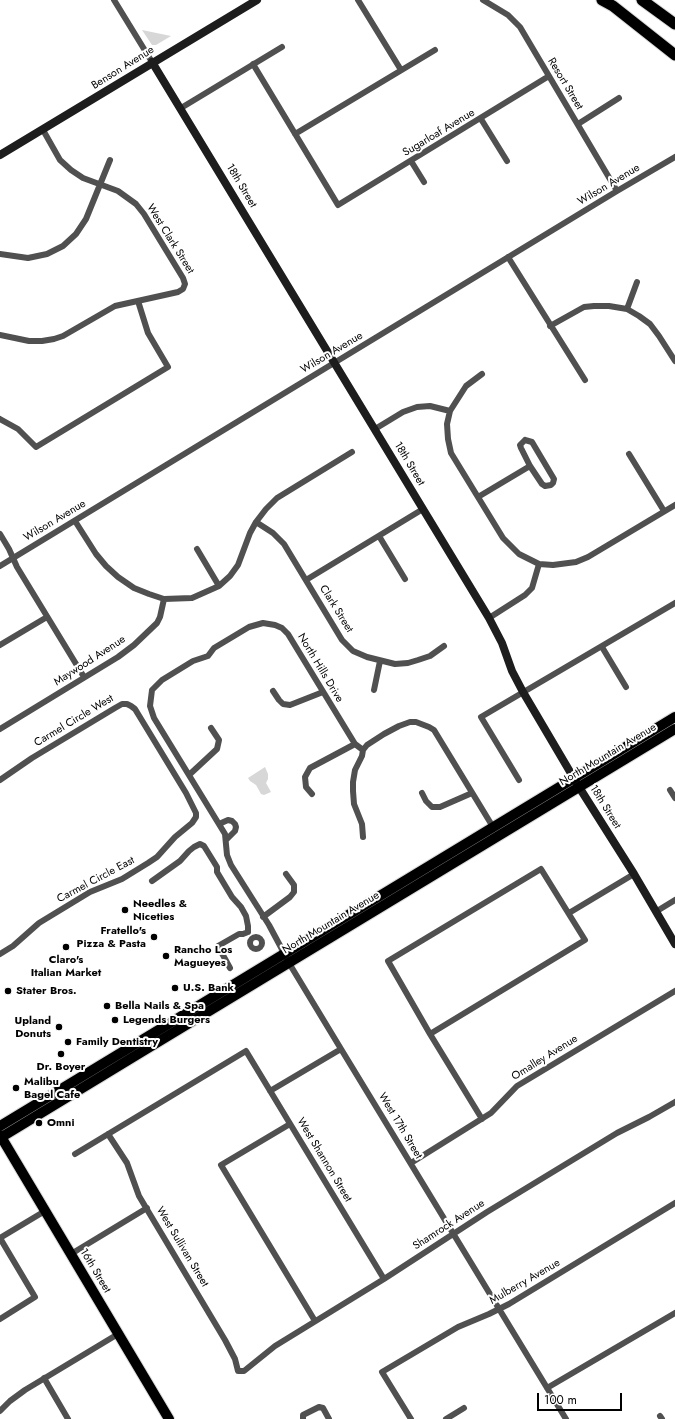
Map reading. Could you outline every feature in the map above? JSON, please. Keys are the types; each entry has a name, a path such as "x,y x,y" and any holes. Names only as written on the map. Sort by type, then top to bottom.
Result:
{"highway":[{"path":"602,0 612,6 675,55"},
{"path":"642,0 675,24"}],"main road":[{"name":"Benson Avenue","path":"0,155 257,0"},
{"name":"18th Street","path":"152,62 490,618 502,643 512,671 523,692 657,911 675,944"},
{"name":"North Mountain Avenue","path":"0,1126 150,1040 287,958 577,782 675,717"},
{"name":"North Mountain Avenue","path":"287,958 493,827 675,729"},
{"name":"North Mountain Avenue","path":"0,1137 150,1040"},
{"name":"16th Street","path":"0,1137 169,1419"}],"street":[{"name":"18th Street","path":"114,0 152,62"},
{"path":"358,0 401,70"},
{"name":"Resort Street","path":"483,0 508,15 520,27 617,191"},
{"path":"181,108 282,47"},
{"path":"253,64 296,134 435,50"},
{"name":"Sugarloaf Avenue","path":"296,134 338,205 481,119 549,76"},
{"path":"578,124 620,98"},
{"path":"481,119 507,161"},
{"name":"West Clark Street","path":"43,130 60,160 70,170 83,178 118,191 136,204 144,214 183,278 185,284 183,289 178,292 138,301"},
{"name":"Wilson Avenue","path":"0,566 617,191 675,158"},
{"path":"0,254 28,258 47,254 63,246 76,234 86,219 110,160"},
{"path":"411,161 424,182"},
{"path":"508,257 585,380"},
{"path":"626,309 637,282"},
{"path":"0,335 29,341 54,339 63,336 116,306 138,301 148,333 168,367 36,447 18,429 0,419"},
{"path":"550,326 584,307 609,306 626,309 650,324 675,362"},
{"path":"482,374 466,386 450,411 448,439 451,453 503,538 510,547 519,554 539,564 553,565 576,562 588,557 675,504"},
{"path":"375,429 403,412 417,407 430,406 450,411"},
{"path":"525,440 532,442 554,479 553,483 545,486 530,466 520,445 525,440"},
{"path":"75,521 87,542 106,566 134,588 164,599 192,598 219,586 230,576 238,565 250,532 256,522 277,498 352,452"},
{"path":"629,454 664,511"},
{"path":"478,497 530,466"},
{"path":"306,580 423,509"},
{"name":"Clark Street","path":"256,522 273,533 284,544 342,640 353,651 380,661 395,664 408,663 430,656 444,646"},
{"path":"0,534 17,566 84,677"},
{"path":"379,536 405,579"},
{"path":"197,550 219,586"},
{"path":"490,618 525,595 532,588 539,564"},
{"name":"Maywood Avenue","path":"0,729 118,657 157,623 164,599"},
{"path":"519,780 481,718 675,604"},
{"path":"0,645 47,617"},
{"name":"North Hills Drive","path":"208,805 154,718 150,706 152,690 157,684 174,672 193,661 208,656 221,644 249,627 259,624 268,624 282,628 288,634 355,744 363,750"},
{"path":"602,647 626,687"},
{"path":"374,690 380,661"},
{"path":"273,691 283,704 290,705 323,692"},
{"name":"Carmel Circle West","path":"0,780 32,758 115,708 122,704 127,704 135,709 189,798 196,813 196,817"},
{"path":"362,837 362,824 354,804 352,791 355,770 362,756 363,750 368,745 399,726 416,722 425,724 434,730 493,827"},
{"path":"189,775 217,749 219,740 211,728"},
{"path":"312,794 306,787 305,777 310,768 355,744"},
{"path":"670,790 675,798"},
{"path":"422,793 426,801 432,807 440,807 472,793"},
{"name":"West 17th Street","path":"208,805 225,834 227,855 231,865 566,1419"},
{"name":"Carmel Circle East","path":"0,954 13,946 35,926 47,918 90,892 122,879 157,857 175,837 192,823 196,817"},
{"path":"219,824 228,820 235,824 235,831 226,840"},
{"path":"152,881 180,861 194,847 200,844 204,846 217,867 217,872 232,897 241,907 246,916 248,932 252,938 250,942 253,948 260,948 262,941 274,935"},
{"path":"430,1034 585,940 542,869 388,961 430,1034 482,1119"},
{"path":"263,917 290,897 294,892 294,885 286,874"},
{"path":"569,913 634,874"},
{"path":"657,911 675,900"},
{"path":"230,968 218,946 238,934 248,932"},
{"path":"252,938 259,938 262,941"},
{"name":"Omalley Avenue","path":"410,1163 491,1113 517,1086 675,991"},
{"path":"270,1091 341,1049"},
{"name":"West Shannon Street","path":"108,1134 246,1051 384,1279"},
{"name":"Shamrock Avenue","path":"238,1371 244,1371 275,1346 454,1235 487,1212 612,1137 675,1102"},
{"path":"290,1124 221,1165 315,1320"},
{"path":"75,1154 108,1134"},
{"name":"West Sullivan Street","path":"108,1134 127,1164 134,1186 225,1340 235,1359 238,1371"},
{"name":"Mulberry Avenue","path":"411,1419 382,1372 458,1326 499,1310 675,1203"},
{"path":"71,1254 147,1208"},
{"path":"0,1319 36,1297 0,1238 45,1211"},
{"path":"547,1388 675,1312"},
{"path":"0,1411 15,1398 44,1378 118,1334"},
{"path":"44,1378 68,1419"},
{"path":"303,1419 303,1416 319,1407 323,1408 329,1419"},
{"path":"446,1419 464,1408"}],"shaded area":[{"path":"142,30 171,36 156,45 152,45"},
{"path":"265,767 268,774 266,783 271,792 264,795 261,794 256,785 248,778"}],"place":[{"name":"Needles & Niceties","path":"125,910"},
{"name":"Fratello's Pizza & Pasta","path":"154,937"},
{"name":"Claro's Italian Market","path":"66,947"},
{"name":"Rancho Los Magueyes","path":"166,956"},
{"name":"U.S. Bank","path":"175,988"},
{"name":"Stater Bros.","path":"8,991"},
{"name":"Bella Nails & Spa","path":"107,1006"},
{"name":"Legends Burgers","path":"115,1020"},
{"name":"Upland Donuts","path":"59,1027"},
{"name":"Family Dentistry","path":"68,1042"},
{"name":"Dr. Boyer","path":"61,1054"},
{"name":"Malibu Bagel Cafe","path":"16,1088"},
{"name":"Omni","path":"39,1123"}]}
